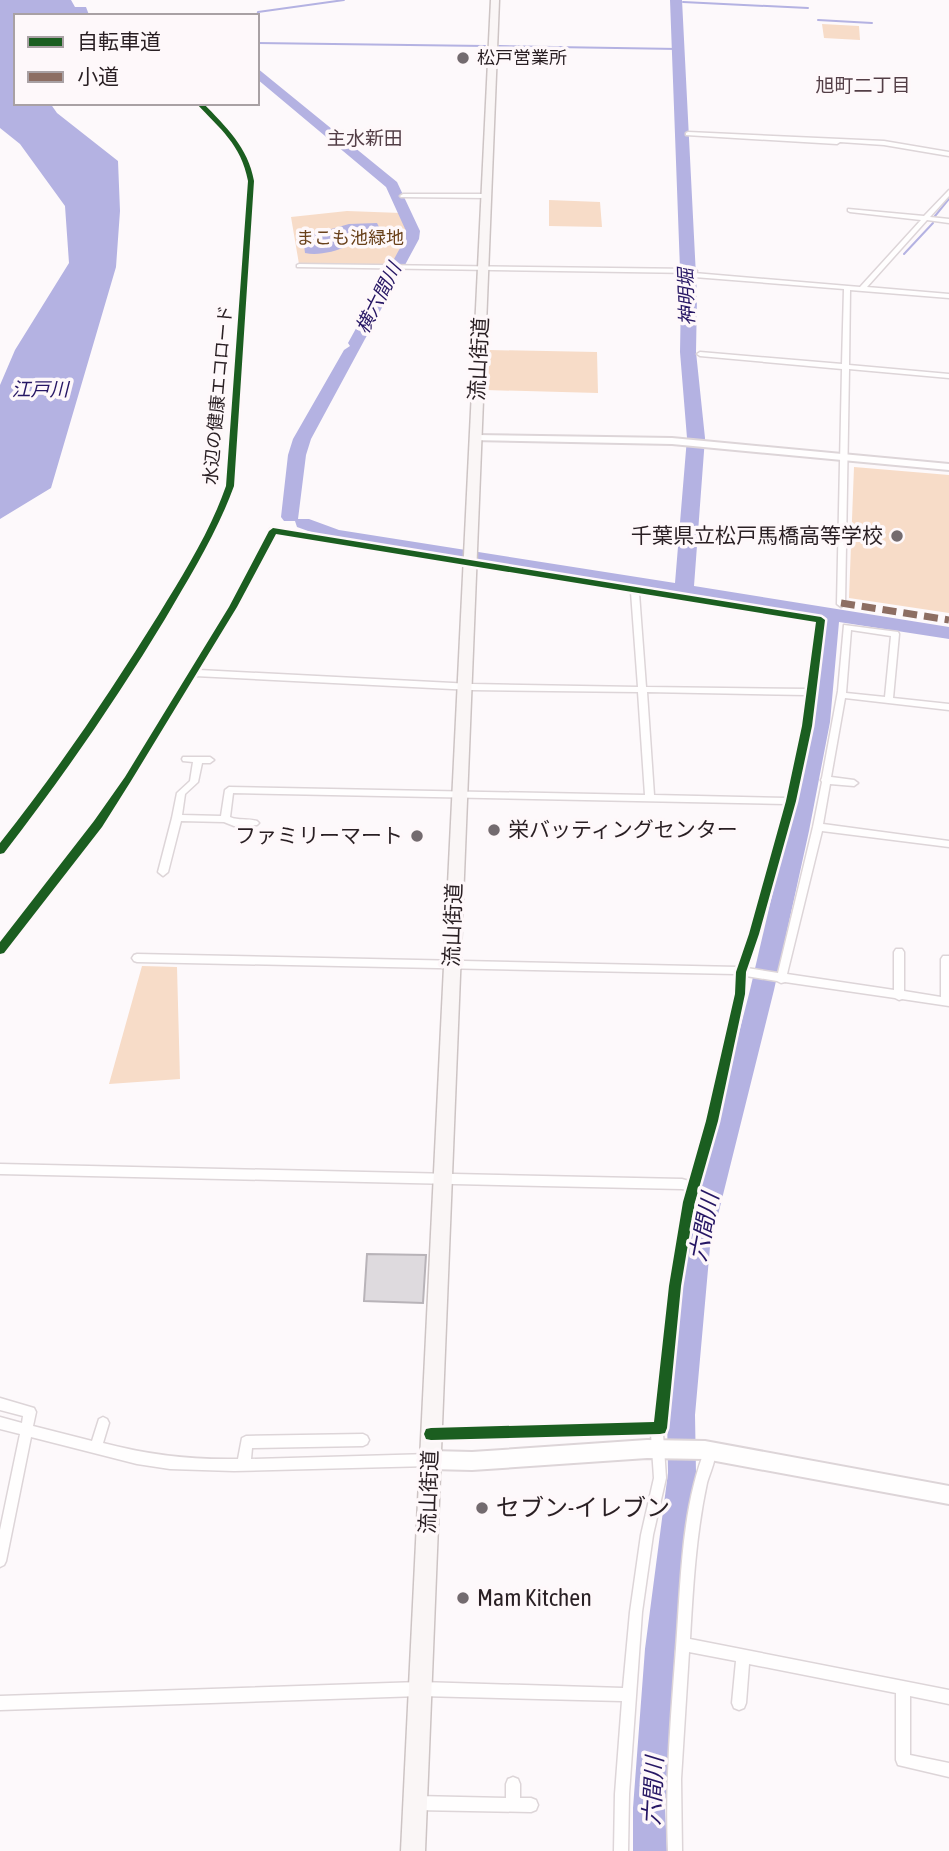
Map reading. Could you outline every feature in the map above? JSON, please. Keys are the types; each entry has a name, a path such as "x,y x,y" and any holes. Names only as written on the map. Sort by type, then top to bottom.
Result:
{"main road":[{"name":"流山街道","path":"413,1851 495,0"}],"street":[{"path":"688,134 884,143 949,154"},
{"path":"862,289 949,192"},
{"path":"403,195 487,196"},
{"path":"850,210 949,221"},
{"path":"299,266 681,271 949,296"},
{"path":"841,604 847,288"},
{"path":"700,354 949,376"},
{"path":"476,438 697,443 949,467"},
{"path":"0,950 106,813 194,673 273,531 470,558 635,591 821,620 807,726 791,801 741,972 740,994 712,1121 693,1187 678,1265 660,1428 244,1464 170,1463 0,1423"},
{"path":"635,591 650,798"},
{"path":"780,979 818,827 841,695 847,627 895,635 889,701"},
{"path":"194,673 464,686 810,692"},
{"path":"841,695 949,707"},
{"path":"186,759 210,760"},
{"path":"163,872 181,793 194,782 198,760"},
{"path":"825,780 855,783"},
{"path":"225,819 229,790 791,801"},
{"path":"177,818 225,819 247,826"},
{"path":"818,827 949,844"},
{"path":"899,952 899,996"},
{"path":"137,958 741,972 948,1002 946,959"},
{"path":"0,1169 443,1177 682,1184 693,1187"},
{"path":"0,1404 30,1412 0,1561"},
{"path":"96,1447 103,1423"},
{"path":"621,1851 629,1695 647,1535 660,1478 662,1450 657,1428"},
{"path":"244,1464 246,1443 363,1440"},
{"path":"431,1447 472,1461 706,1450 949,1495"},
{"path":"675,1851 672,1810 692,1520 706,1450"},
{"path":"683,1644 949,1697"},
{"path":"739,1703 743,1656"},
{"path":"0,1703 420,1689 629,1695"},
{"path":"903,1689 903,1760 949,1770"},
{"path":"513,1784 513,1805"},
{"path":"415,1803 531,1805"}],"green space":[{"path":"822,24 859,26 860,40 824,38"},
{"path":"549,200 600,202 602,227 549,226"},
{"name":"まこも池緑地","path":"347,211 401,213 409,234 395,265 299,264 291,217"},
{"path":"489,350 597,352 598,393 486,390"},
{"name":"千葉県立松戸馬橋高等学校","path":"854,467 949,475 949,613 849,598"},
{"path":"142,966 177,967 180,1079 109,1084"}],"water":[{"name":"江戸川","path":"0,0 71,0 75,7 86,7 89,14 14,14 14,105 51,105 57,113 118,161 120,211 116,267 51,488 0,519 0,385 15,350 69,263 65,206 20,144 0,128"},
{"path":"377,223 380,229 354,244 324,253 305,253 303,237 349,224"}],"building":[{"path":"367,1254 426,1255 423,1303 364,1301"}],"waterway":[{"path":"258,14 344,0"},
{"name":"神明堀","path":"676,0 689,296 688,352 696,438 684,591"},
{"path":"683,2 808,8"},
{"path":"818,20 872,23"},
{"path":"259,43 485,46"},
{"path":"499,46 678,49"},
{"name":"横六間川","path":"259,74 392,185 413,231 412,239 356,343"},
{"path":"935,216 949,199"},
{"path":"904,254 933,223"},
{"name":"横六間川","path":"290,517 297,455 302,439 352,350"},
{"name":"横六間川","path":"303,523 336,535 684,591"},
{"name":"横六間川","path":"684,591 949,633"},
{"name":"六間川","path":"650,1851 649,1808 660,1649 682,1473 681,1415 697,1247 762,990 798,831 820,722 830,614"}],"marked path":[{"path":"841,603 949,620"}],"cycle path":[{"name":"水辺の健康エコロード","path":"0,850 69,759 132,664 204,544 230,486 251,181 245,157 239,147 201,105"},
{"path":"0,950 98,824 128,779 233,607 273,531 821,620 807,726 791,801 741,972 740,994 712,1121 689,1202 675,1286 660,1428 431,1434"}],"place":[{"name":"松戸営業所","path":"463,58"},
{"name":"千葉県立松戸馬橋高等学校","path":"897,536"},
{"name":"栄バッティングセンター","path":"494,830"},
{"name":"ファミリーマート","path":"417,836"},
{"name":"セブン-イレブン","path":"482,1508"},
{"name":"Mam Kitchen","path":"463,1598"}],"district":[{"name":"旭町二丁目","path":"863,85"},
{"name":"主水新田","path":"365,138"}]}
